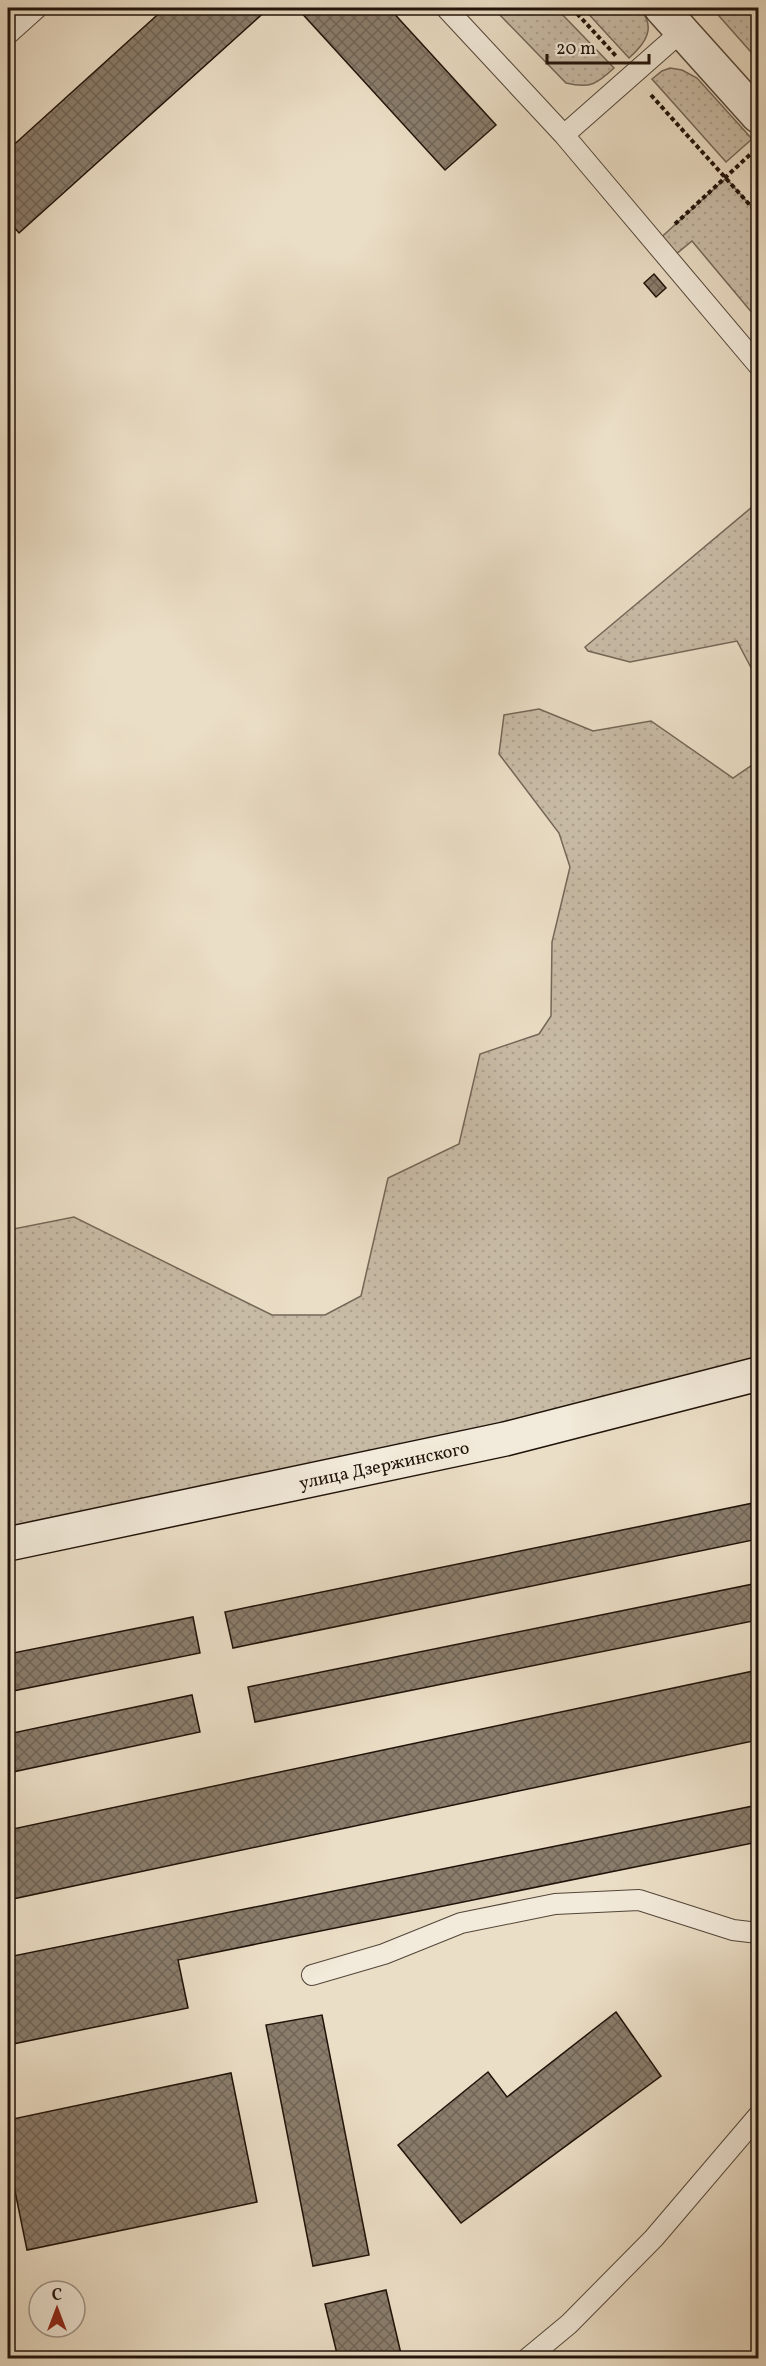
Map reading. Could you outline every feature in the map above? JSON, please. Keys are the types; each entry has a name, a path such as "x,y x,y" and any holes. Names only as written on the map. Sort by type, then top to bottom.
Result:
{"main road":[{"path":"671,19 759,116"},
{"name":"улица Дзержинского","path":"8,1544 505,1439 759,1374"}],"lane":[{"path":"8,34 37,8"},
{"path":"446,8 564,135 759,364"},
{"path":"564,135 671,19"},
{"path":"312,1975 384,1954 461,1923 555,1904 639,1900 733,1929 759,1933"},
{"path":"528,2358 569,2324 654,2238 759,2116"}],"path":[{"path":"655,243 755,149"},
{"path":"726,178 759,214"}],"shaded area":[{"path":"498,8 556,8 614,68 593,84 566,83 498,13"},
{"path":"583,8 639,8 648,28 644,41 629,58"},
{"path":"712,8 746,8 758,21 758,60"},
{"path":"670,68 682,70 697,78 752,139 726,162 652,79"},
{"path":"726,178 758,214 758,320 692,241 669,260 655,243"},
{"path":"758,502 758,681 737,641 630,662 588,651 585,647"},
{"path":"539,709 593,731 651,721 733,778 758,761 758,1374 8,1544 8,1230 74,1217 272,1315 325,1315 361,1296 388,1178 459,1144 480,1054 539,1034 551,1016 552,942 570,867 559,833 499,754 504,715"}],"building":[{"path":"165,8 269,8 19,233 8,220 8,150"},
{"path":"297,8 389,8 496,125 445,170"},
{"path":"654,274 666,288 656,297 644,283"},
{"path":"758,1502 758,1539 233,1648 225,1612"},
{"path":"758,1583 758,1620 255,1722 248,1687"},
{"path":"193,1617 200,1653 8,1692 8,1654"},
{"path":"758,1670 758,1740 8,1900 8,1830"},
{"path":"192,1695 200,1732 8,1773 8,1734"},
{"path":"758,1805 758,1842 178,1960 188,2008 8,2045 8,1957"},
{"path":"616,2012 661,2076 461,2223 398,2145 488,2072 507,2097"},
{"path":"322,2015 369,2255 313,2266 266,2025"},
{"path":"231,2073 257,2202 27,2250 8,2157 8,2120"},
{"path":"386,2290 402,2358 338,2358 325,2304"}]}
